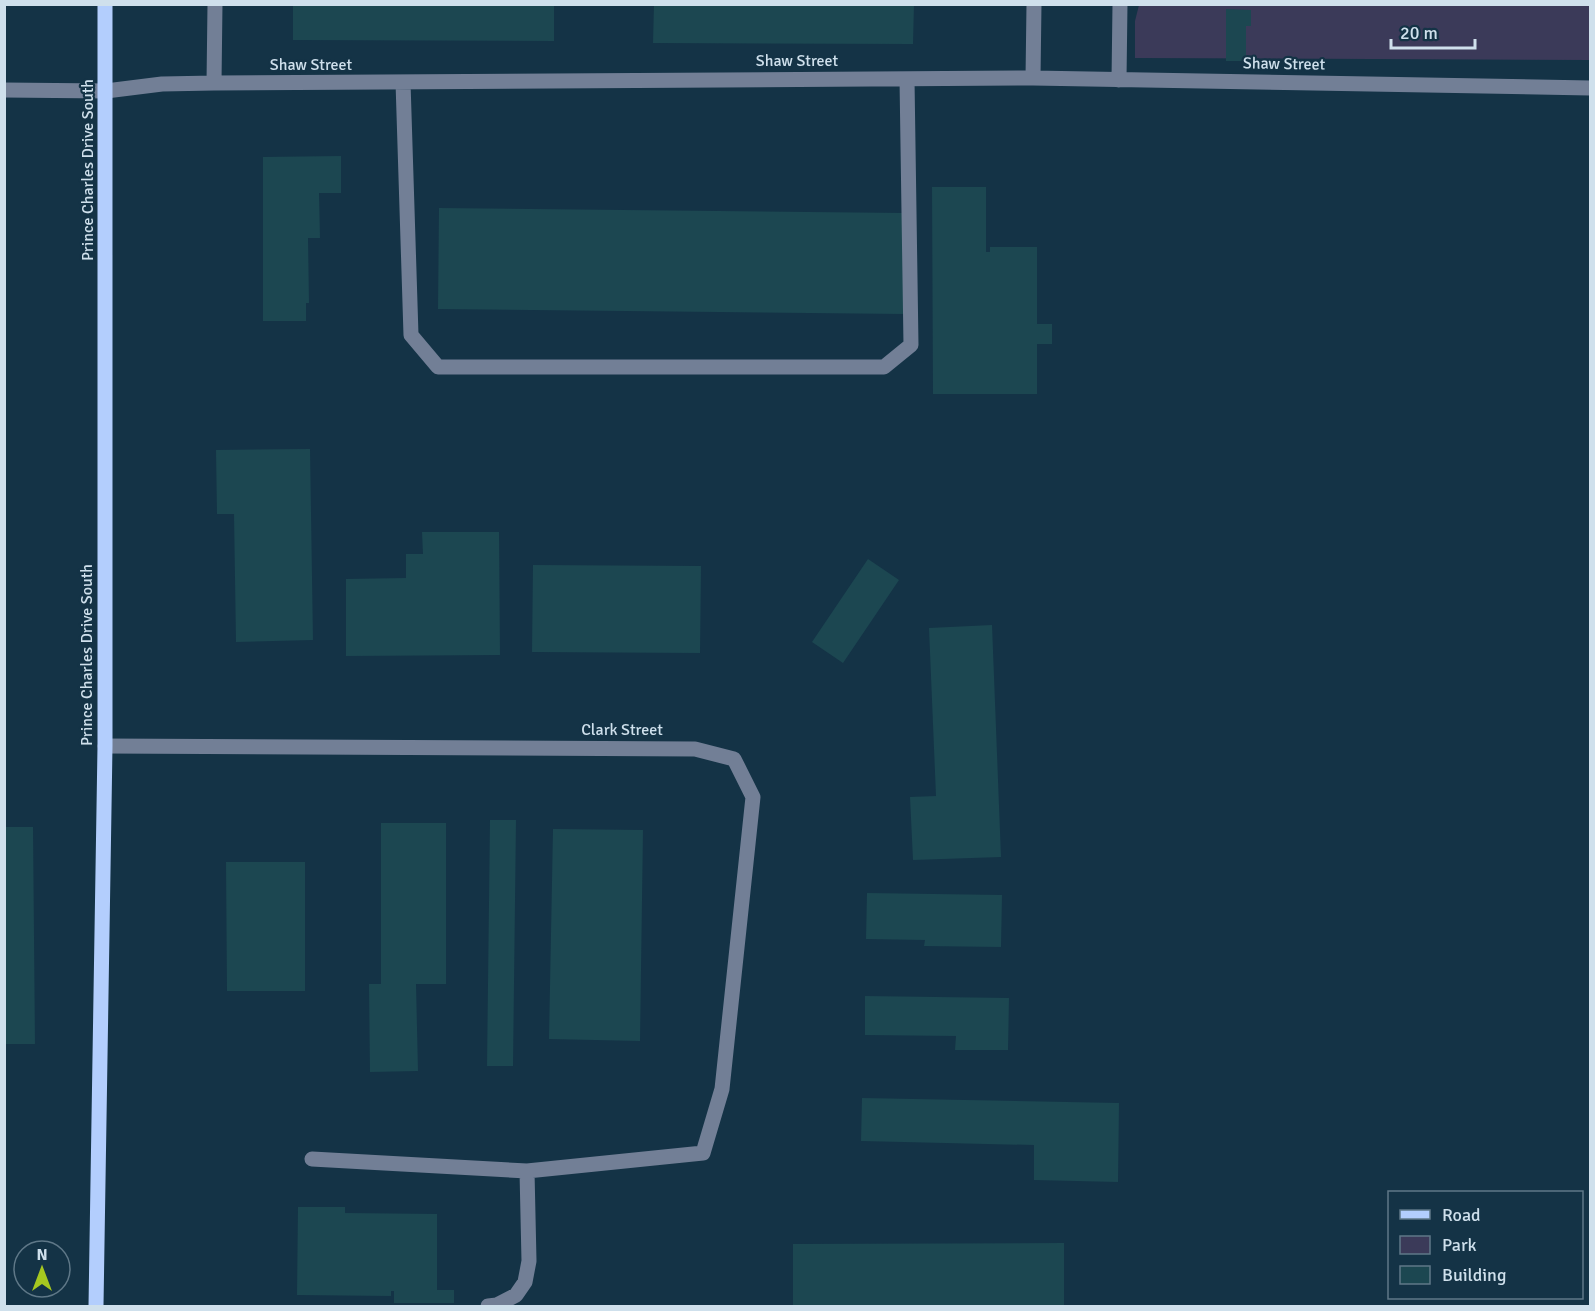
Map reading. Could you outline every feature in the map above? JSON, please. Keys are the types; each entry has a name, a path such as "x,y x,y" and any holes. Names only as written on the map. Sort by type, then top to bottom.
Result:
{"main road":[{"name":"Prince Charles Drive South","path":"96,1306 105,746 105,4"}],"street":[{"path":"214,83 215,4"},
{"path":"1033,78 1034,4"},
{"path":"1119,80 1120,4"},
{"name":"Shaw Street","path":"4,90 106,91 162,84 214,83 1033,78 1590,88"},
{"path":"403,82 411,335 438,367 884,367 911,345 907,79"},
{"name":"Clark Street","path":"105,746 695,748 734,759 753,797 722,1089 703,1153 527,1171"},
{"path":"312,1159 527,1171 529,1261 525,1282 516,1295 497,1305 488,1306"}],"green space":[{"path":"1139,5 1590,5 1590,60 1135,58 1135,21"}],"building":[{"path":"293,4 554,4 554,41 293,40"},
{"path":"654,4 914,4 913,44 653,43"},
{"path":"1226,9 1251,10 1251,26 1246,26 1246,61 1226,61"},
{"path":"341,156 341,193 319,193 320,238 308,238 309,303 306,303 306,321 263,321 263,157"},
{"path":"932,187 986,187 986,252 990,252 990,247 1037,247 1037,324 1052,324 1052,344 1037,344 1037,394 933,394"},
{"path":"439,208 904,213 903,314 438,309"},
{"path":"310,449 313,640 236,642 234,514 217,514 216,450"},
{"path":"422,532 499,532 500,655 346,656 346,579 406,578 406,554 423,554"},
{"path":"868,559 899,580 843,663 812,642"},
{"path":"533,565 701,566 700,653 532,652"},
{"path":"992,625 1001,857 913,860 910,797 936,796 929,628"},
{"path":"490,820 516,820 513,1066 487,1066"},
{"path":"381,823 446,823 446,984 416,984 418,1071 370,1072 369,984 381,984"},
{"path":"4,827 33,827 35,1044 4,1044"},
{"path":"553,829 643,830 640,1041 549,1039"},
{"path":"226,862 305,862 305,991 227,991"},
{"path":"867,893 1002,895 1001,947 924,946 925,940 866,939"},
{"path":"865,996 1009,998 1008,1050 955,1050 956,1036 865,1035"},
{"path":"862,1098 1119,1103 1118,1182 1034,1180 1034,1145 861,1141"},
{"path":"298,1207 345,1207 345,1213 437,1214 437,1290 454,1290 454,1303 394,1303 394,1291 391,1291 391,1296 297,1295"},
{"path":"1064,1243 1064,1306 793,1306 793,1244"}]}
